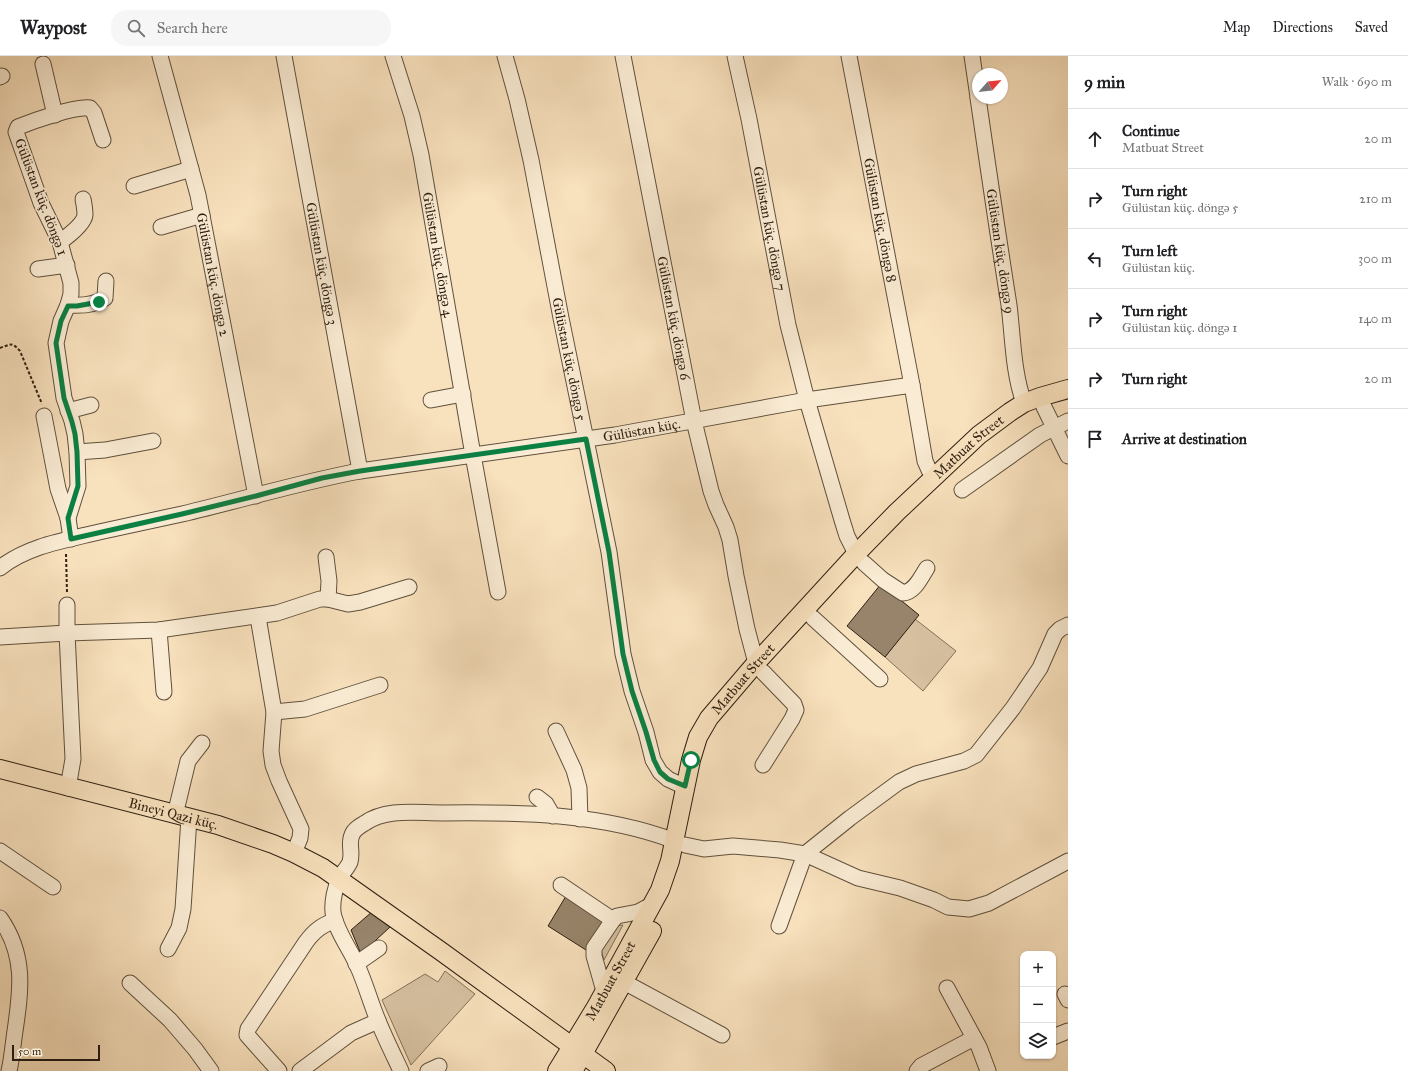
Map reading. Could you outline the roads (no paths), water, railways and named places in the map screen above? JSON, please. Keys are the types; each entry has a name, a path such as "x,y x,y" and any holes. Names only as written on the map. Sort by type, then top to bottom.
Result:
{"main road":[{"name":"Matbuat Street","path":"557,1071 578,1050 624,982 670,896 681,866 680,843 685,786 698,737 709,718 721,702 760,667 860,558 904,520 937,481 1033,408 1040,397 1068,389"},
{"name":"Matbuat Street","path":"1033,408 1068,400"},
{"name":"Matbuat Street","path":"573,1071 578,1050 604,991 653,904 680,843 708,743 719,724 760,667"},
{"name":"Bineyi Qazi küç.","path":"0,769 243,833 294,853 339,879 606,1071"}],"street":[{"name":"Gülüstan küç. döngə 2","path":"160,56 202,215 256,496"},
{"name":"Gülüstan küç. döngə 3","path":"284,56 360,471"},
{"name":"Gülüstan küç. döngə 4","path":"393,56 412,116 422,155 498,592"},
{"name":"Gülüstan küç. döngə 5","path":"505,56 517,99 531,160 561,318 609,552 623,654 632,691 654,760 660,772 668,779 685,786"},
{"name":"Gülüstan küç. döngə 6","path":"623,56 694,420 711,491 730,540 747,629 760,667"},
{"name":"Gülüstan küç. döngə 7","path":"735,56 751,126 788,325 807,400 847,536 860,558"},
{"name":"Gülüstan küç. döngə 8","path":"849,56 912,385 925,461 929,470 937,481"},
{"name":"Gülüstan küç. döngə 9","path":"972,56 974,68"},
{"path":"43,64 55,114"},
{"name":"Gülüstan küç. döngə 9","path":"979,104 1011,323 1016,373 1020,391 1033,408 1053,427 1068,456"},
{"name":"Gülüstan küç. döngə 1","path":"67,540 68,518 78,486 77,452 75,434 62,392 56,343 61,321 68,306 71,294 71,283 60,242 41,203 16,132 18,127 25,124 55,114 84,107 90,108 94,113 103,140"},
{"path":"134,186 191,169"},
{"path":"60,242 83,221 85,216 84,199"},
{"path":"161,226 202,215"},
{"path":"38,269 67,265"},
{"path":"68,306 99,302 105,298 106,281"},
{"name":"Gülüstan küç.","path":"1,563 67,540 182,514 322,478 360,471 586,439 807,400 912,385"},
{"path":"431,400 463,394"},
{"path":"68,411 91,405"},
{"path":"44,416 58,489 68,518"},
{"path":"962,490 1040,435 1053,427 1068,421"},
{"path":"77,452 105,450 153,441"},
{"path":"326,557 329,581 328,599"},
{"path":"860,558 884,580 903,593 908,593 912,590 927,568"},
{"path":"0,637 159,630 258,617 277,613 320,599 328,599 348,604 360,602 409,587"},
{"path":"67,605 73,759 68,788"},
{"path":"808,614 880,679"},
{"path":"258,617 274,712 271,751 273,765 301,829 300,838 294,853"},
{"path":"779,926 805,854 850,818 899,782 916,774 964,761 976,755 1013,708 1040,668 1055,634 1060,629 1068,625"},
{"path":"159,630 164,692"},
{"path":"760,667 794,704 796,710 792,719 763,765"},
{"path":"274,712 305,709 380,685"},
{"path":"556,731 574,770 579,788 580,819"},
{"path":"168,949 179,928 183,910 182,817 188,761 202,743"},
{"path":"537,796 546,804 553,816"},
{"path":"400,1071 378,1021 356,964 335,920 333,908 339,879 349,862 351,853 351,836 355,830 378,816 403,813 480,812 534,814 617,825 652,833 680,843 704,849 733,846 780,850 805,854 858,878 900,888 948,906 969,909 989,903 1068,861"},
{"path":"0,851 53,886"},
{"path":"561,885 613,920"},
{"path":"604,991 594,956 594,948 613,920 618,916 638,912 653,904"},
{"path":"0,918 11,938 18,960 20,976 19,999 9,1071"},
{"path":"279,1071 247,1035 248,1029 315,930 322,925 335,920"},
{"path":"356,964 380,948"},
{"path":"624,982 722,1035"},
{"path":"130,983 170,1020 195,1049 211,1071"},
{"path":"947,988 974,1038 988,1071"},
{"path":"300,1071 351,1034 378,1021"},
{"path":"1056,1036 1068,1031"},
{"path":"916,1071 921,1066 974,1038"}]}
